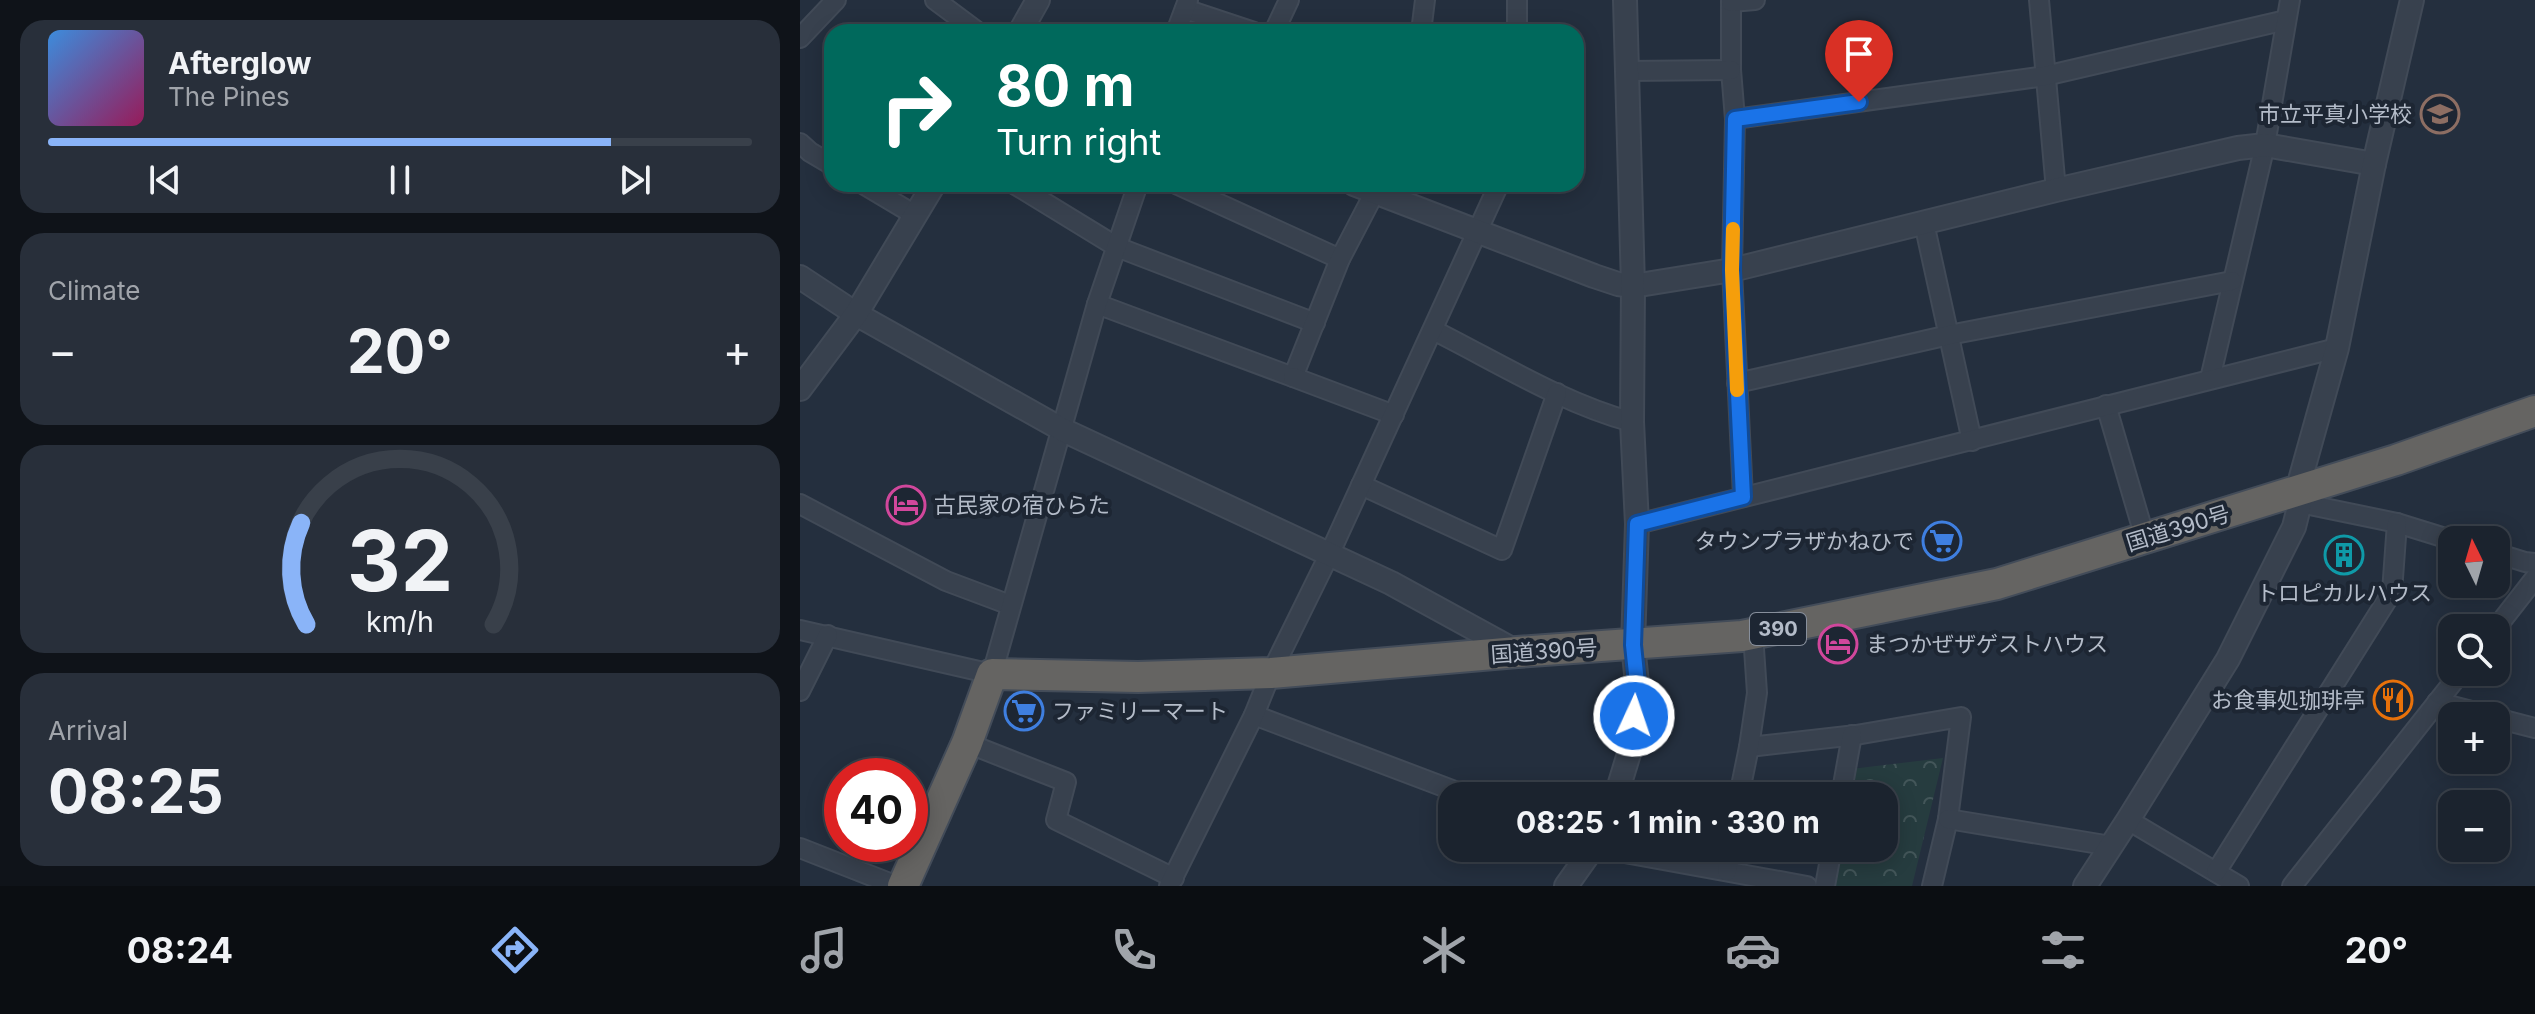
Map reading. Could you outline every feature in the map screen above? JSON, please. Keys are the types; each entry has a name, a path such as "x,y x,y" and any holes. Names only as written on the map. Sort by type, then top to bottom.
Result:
{"highway":[{"name":"国道390号","path":"992,674 1138,677 1271,673 1753,634 1997,584 2145,538 2298,497 2535,411"},
{"path":"900,886 967,743 992,674"}],"street":[{"path":"800,38 836,0"},
{"path":"935,0 967,24"},
{"path":"1024,24 1038,0"},
{"path":"1278,24 1289,0"},
{"path":"1422,24 1425,0"},
{"path":"1517,0 1517,24"},
{"path":"1620,782 1631,747 1637,683 1633,645 1637,524 1632,422 1633,286 1625,0"},
{"path":"1743,497 1732,270 1735,119 1731,1 1755,0"},
{"path":"2039,0 2056,190"},
{"path":"2210,379 2265,145 2290,0"},
{"path":"2085,886 2228,659 2294,527 2298,497 2337,348 2374,164 2412,0"},
{"path":"1179,24 1186,4 1235,24"},
{"path":"1735,119 2045,76 2286,20"},
{"path":"1627,71 1731,70"},
{"path":"800,143 824,160"},
{"path":"1387,192 1479,232 1594,276 1633,286 1732,270 2238,148 2265,145 2374,164"},
{"path":"876,192 915,215"},
{"path":"800,389 856,314 929,192"},
{"path":"1027,192 1117,247 1315,323"},
{"path":"800,630 992,674 1097,304 1135,192"},
{"path":"1193,192 1340,259"},
{"path":"1293,377 1340,259 1376,192"},
{"path":"967,743 1066,782 1056,820 1172,882 1330,553 1496,192"},
{"path":"1924,223 1972,441"},
{"path":"800,277 856,314 1063,430 1330,553 1517,652"},
{"path":"1737,383 1949,335 2232,281"},
{"path":"1097,304 1394,415"},
{"path":"1433,330 1557,393 1632,422"},
{"path":"1637,524 2337,348"},
{"path":"1361,485 1502,550 1557,393"},
{"path":"2106,405 2145,538"},
{"path":"2298,497 2438,536"},
{"path":"800,504 946,581 1010,605"},
{"path":"2216,872 2392,592 2397,523"},
{"path":"2510,557 2535,563"},
{"path":"2507,614 2535,578"},
{"path":"1742,782 1757,693 1753,634"},
{"path":"800,691 828,635"},
{"path":"2292,886 2450,686"},
{"path":"1254,715 1438,785"},
{"path":"1749,747 1852,735 1961,717 1948,819 1932,886"},
{"path":"2510,722 2535,728"},
{"path":"1844,782 1852,735"},
{"path":"1948,819 2111,846"},
{"path":"2128,820 2239,886"},
{"path":"800,848 900,886"},
{"path":"1566,886 1584,862"},
{"path":"1675,862 1807,886"},
{"path":"1727,871 1729,862"},
{"path":"1825,886 1829,862"}],"green space":[{"path":"1943,758 1912,886 1830,886 1834,862 1898,862 1898,782 1849,782 1851,769"}],"slow traffic":[{"path":"1733,229 1737,390"}],"place":[{"name":"市立平真小学校","path":"2440,114"},
{"name":"古民家の宿ひらた","path":"906,505"},
{"name":"タウンプラザかねひで","path":"1942,541"},
{"name":"トロピカルハウス","path":"2344,555"},
{"name":"まつかぜザゲストハウス","path":"1838,644"},
{"name":"お食事処珈琲亭","path":"2393,700"},
{"name":"ファミリーマート","path":"1024,711"}],"route":[{"path":"1634,716 1637,683 1633,645 1637,524 1743,497 1732,270 1735,119 1859,102"}]}
